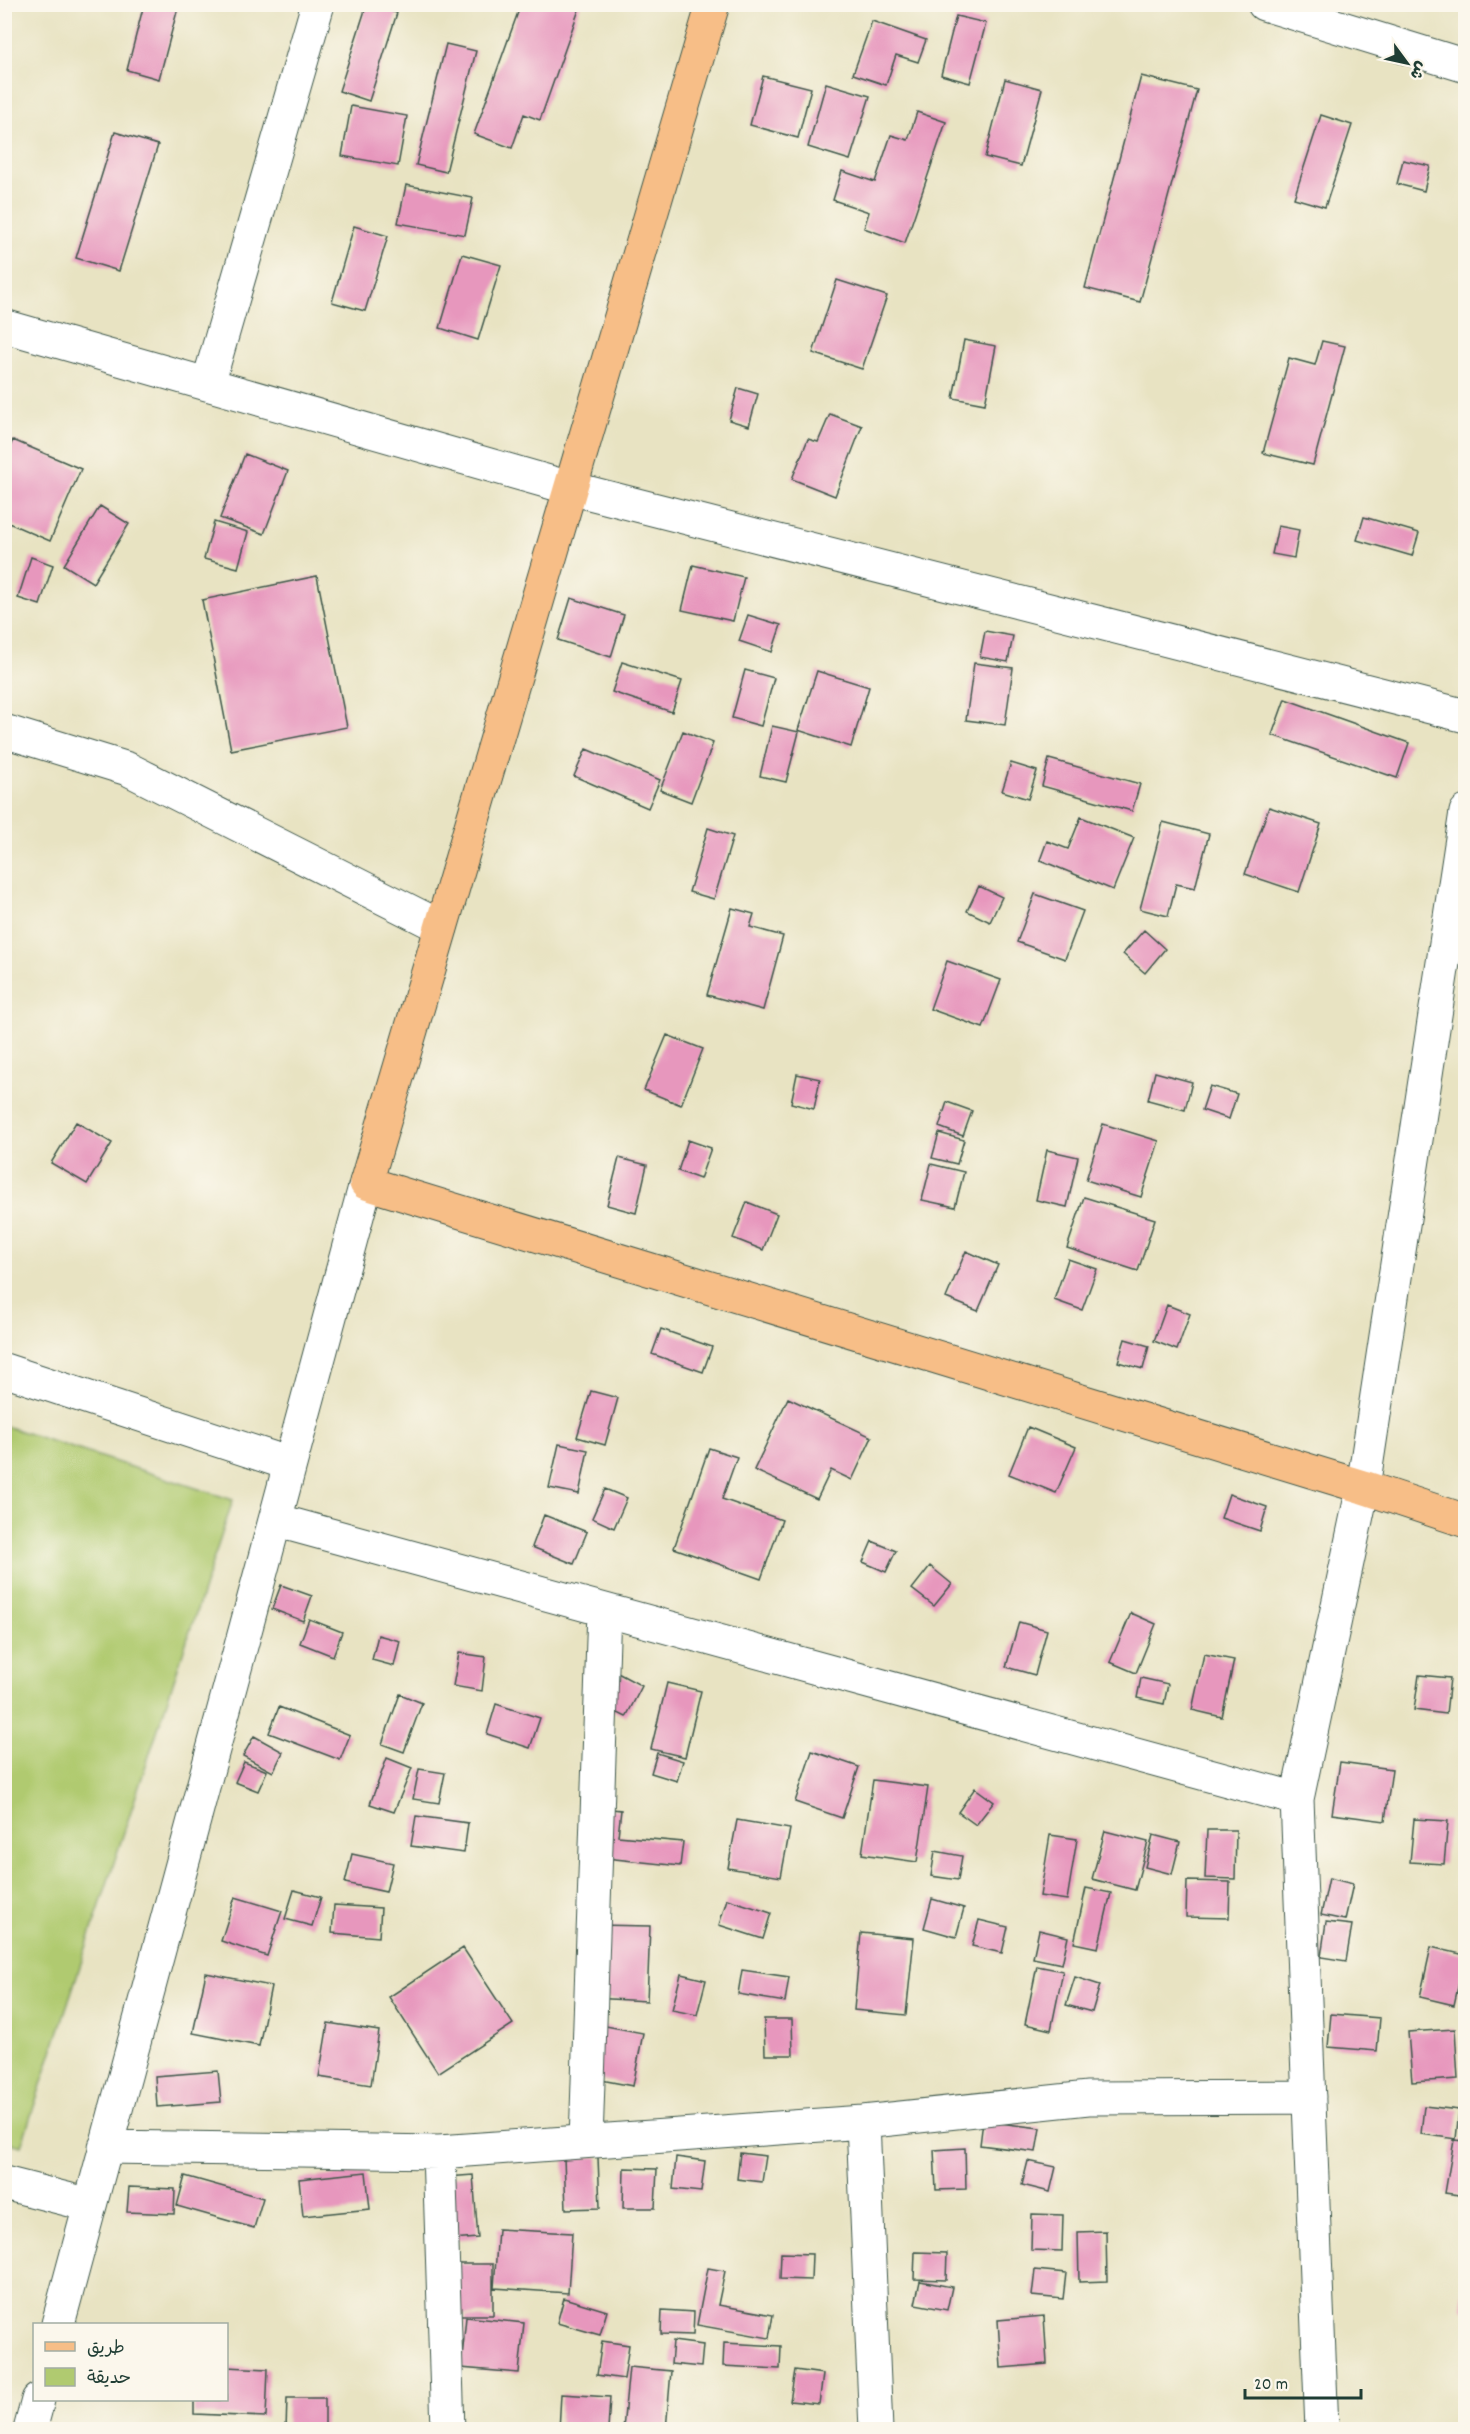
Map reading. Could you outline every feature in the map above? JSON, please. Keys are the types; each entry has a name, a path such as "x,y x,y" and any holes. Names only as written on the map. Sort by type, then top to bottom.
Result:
{"main road":[{"path":"713,4 366,1183 1363,1487 1466,1521"}],"street":[{"path":"208,384 318,4"},
{"path":"1264,4 1466,66"},
{"path":"4,326 570,488 1466,716"},
{"path":"4,731 128,769 441,927"},
{"path":"1322,2430 1297,1799 1363,1487 1466,812"},
{"path":"59,2323 366,1183"},
{"path":"4,1370 290,1464"},
{"path":"275,1520 1297,1799"},
{"path":"586,2141 604,1610"},
{"path":"105,2147 439,2152 863,2122 1088,2098 1309,2097"},
{"path":"863,2122 876,2430"},
{"path":"439,2152 448,2430"},
{"path":"4,2183 90,2205"},
{"path":"30,2430 38,2401"}],"green space":[{"path":"5,1426 233,1500 21,2146 4,2141"}],"building":[{"path":"144,4 179,4 159,79 127,70"},
{"path":"367,4 397,13 369,101 339,91"},
{"path":"521,4 581,4 540,120 524,114 512,148 474,134"},
{"path":"1466,4 1466,11 1443,5"},
{"path":"956,16 986,23 970,83 941,75"},
{"path":"872,21 926,40 918,62 896,55 886,85 853,74"},
{"path":"446,44 476,51 446,172 416,165"},
{"path":"763,76 811,88 798,138 750,125"},
{"path":"1141,76 1197,90 1140,302 1085,288"},
{"path":"1005,79 1042,89 1021,166 985,157"},
{"path":"826,83 870,96 850,160 808,147"},
{"path":"351,106 407,116 398,166 342,156"},
{"path":"917,112 946,122 905,243 864,228 869,212 833,200 842,171 875,182 891,135 908,140"},
{"path":"1321,115 1352,125 1325,207 1294,198"},
{"path":"115,132 158,145 119,271 76,258"},
{"path":"1403,160 1430,166 1424,191 1397,184"},
{"path":"406,185 473,198 465,235 398,223"},
{"path":"354,226 388,236 365,311 332,302"},
{"path":"462,254 501,265 478,340 440,328"},
{"path":"837,280 887,296 862,369 813,353"},
{"path":"964,340 996,346 985,404 953,398"},
{"path":"1322,341 1345,346 1313,465 1263,453 1289,358 1315,365"},
{"path":"738,388 758,394 749,426 729,420"},
{"path":"830,414 862,426 835,496 792,479 808,439 818,442"},
{"path":"13,440 81,469 50,541 4,521 4,460"},
{"path":"245,454 288,471 264,534 220,518"},
{"path":"100,506 129,524 93,583 64,565"},
{"path":"1364,517 1419,533 1412,556 1357,540"},
{"path":"214,522 248,532 238,568 204,559"},
{"path":"1278,526 1299,530 1294,558 1272,554"},
{"path":"31,557 53,565 40,605 18,598"},
{"path":"693,565 744,577 733,621 682,610"},
{"path":"317,576 347,727 231,750 202,600"},
{"path":"571,598 624,615 611,657 558,640"},
{"path":"748,615 781,625 772,652 739,641"},
{"path":"985,631 1013,636 1008,662 980,657"},
{"path":"622,662 682,681 672,712 612,692"},
{"path":"974,663 1013,668 1005,725 966,720"},
{"path":"745,670 774,678 761,726 732,718"},
{"path":"817,671 869,687 851,747 798,730"},
{"path":"1285,699 1409,743 1397,778 1272,735"},
{"path":"772,726 799,732 786,782 760,776"},
{"path":"683,731 713,743 691,802 660,790"},
{"path":"586,749 660,780 648,808 574,776"},
{"path":"1049,759 1140,784 1132,811 1042,786"},
{"path":"1011,763 1037,771 1028,799 1002,791"},
{"path":"1269,807 1321,824 1299,892 1245,874"},
{"path":"1081,817 1134,838 1113,890 1040,860 1047,841 1068,849"},
{"path":"1163,822 1209,834 1195,888 1176,884 1168,916 1140,909"},
{"path":"708,828 733,836 714,899 689,892"},
{"path":"979,886 1002,897 990,922 967,911"},
{"path":"1035,894 1083,911 1065,959 1017,942"},
{"path":"732,908 754,914 750,927 783,936 763,1010 707,995"},
{"path":"1144,930 1165,949 1145,973 1123,954"},
{"path":"947,961 1001,980 983,1028 930,1009"},
{"path":"667,1035 703,1049 681,1105 644,1090"},
{"path":"1155,1072 1192,1082 1185,1110 1148,1100"},
{"path":"797,1074 820,1079 814,1109 791,1103"},
{"path":"1210,1086 1237,1094 1229,1119 1202,1110"},
{"path":"947,1102 972,1111 963,1136 939,1127"},
{"path":"76,1122 112,1143 87,1184 51,1163"},
{"path":"1103,1124 1159,1141 1141,1197 1086,1180"},
{"path":"939,1133 964,1140 957,1164 932,1158"},
{"path":"688,1140 711,1148 700,1179 678,1171"},
{"path":"1047,1150 1078,1157 1067,1207 1036,1200"},
{"path":"619,1158 647,1165 636,1213 607,1205"},
{"path":"931,1164 964,1172 955,1207 922,1200"},
{"path":"1084,1197 1155,1219 1138,1271 1067,1248"},
{"path":"747,1202 777,1214 763,1250 733,1238"},
{"path":"966,1251 998,1265 978,1311 946,1298"},
{"path":"1068,1259 1097,1269 1082,1310 1054,1300"},
{"path":"1167,1305 1190,1314 1177,1350 1154,1341"},
{"path":"661,1329 712,1347 703,1372 652,1354"},
{"path":"1125,1339 1149,1346 1143,1369 1118,1362"},
{"path":"591,1391 618,1398 605,1445 577,1437"},
{"path":"788,1398 872,1437 852,1480 831,1470 817,1499 754,1470"},
{"path":"1028,1427 1076,1447 1056,1493 1009,1474"},
{"path":"559,1444 588,1450 579,1494 549,1488"},
{"path":"709,1448 737,1457 722,1499 782,1520 761,1579 674,1548"},
{"path":"605,1489 627,1498 614,1528 592,1518"},
{"path":"1229,1494 1267,1507 1260,1531 1221,1518"},
{"path":"544,1515 587,1532 574,1564 532,1547"},
{"path":"872,1541 896,1551 886,1572 863,1562"},
{"path":"930,1566 952,1584 934,1606 912,1589"},
{"path":"281,1585 312,1596 303,1621 272,1609"},
{"path":"1131,1613 1156,1624 1136,1673 1110,1662"},
{"path":"309,1619 342,1632 333,1656 300,1643"},
{"path":"1019,1622 1047,1630 1035,1675 1006,1667"},
{"path":"378,1635 400,1641 394,1666 372,1660"},
{"path":"459,1653 486,1657 482,1691 453,1686"},
{"path":"1204,1654 1234,1660 1222,1717 1192,1710"},
{"path":"614,1671 642,1686 626,1717 598,1703"},
{"path":"1419,1675 1450,1678 1446,1714 1414,1710"},
{"path":"1141,1678 1168,1684 1164,1704 1137,1698"},
{"path":"667,1683 701,1691 685,1757 651,1749"},
{"path":"400,1694 422,1703 404,1752 382,1744"},
{"path":"496,1704 540,1718 530,1748 487,1734"},
{"path":"279,1707 350,1735 340,1760 269,1733"},
{"path":"254,1736 283,1752 273,1772 243,1756"},
{"path":"812,1751 859,1767 842,1818 795,1802"},
{"path":"657,1753 683,1761 677,1781 651,1773"},
{"path":"387,1758 412,1768 394,1812 370,1804"},
{"path":"244,1762 267,1771 258,1791 235,1782"},
{"path":"1340,1762 1392,1769 1385,1821 1332,1814"},
{"path":"419,1769 445,1773 439,1803 413,1799"},
{"path":"873,1780 928,1787 917,1862 862,1854"},
{"path":"975,1788 994,1802 976,1825 958,1812"},
{"path":"592,1807 621,1810 618,1836 683,1842 680,1866 587,1856"},
{"path":"416,1816 468,1823 464,1853 411,1846"},
{"path":"1414,1819 1448,1821 1444,1864 1410,1862"},
{"path":"737,1820 790,1829 781,1877 728,1868"},
{"path":"1207,1830 1236,1830 1235,1879 1205,1878"},
{"path":"1105,1831 1148,1842 1135,1890 1092,1879"},
{"path":"1050,1835 1077,1839 1067,1900 1040,1896"},
{"path":"1153,1835 1180,1842 1172,1874 1145,1867"},
{"path":"935,1851 962,1856 958,1880 931,1876"},
{"path":"352,1854 393,1863 386,1892 345,1883"},
{"path":"1329,1878 1353,1884 1345,1920 1321,1915"},
{"path":"1187,1881 1230,1882 1229,1918 1186,1917"},
{"path":"1086,1888 1111,1893 1098,1948 1074,1943"},
{"path":"294,1890 321,1897 312,1926 285,1919"},
{"path":"235,1897 282,1911 267,1956 221,1941"},
{"path":"727,1899 771,1913 763,1939 719,1925"},
{"path":"932,1899 964,1908 956,1937 924,1928"},
{"path":"334,1905 381,1908 379,1937 332,1933"},
{"path":"979,1920 1008,1927 1002,1953 972,1946"},
{"path":"1326,1922 1352,1925 1346,1961 1321,1957"},
{"path":"595,1925 650,1926 647,2001 592,1998"},
{"path":"1039,1930 1068,1937 1062,1964 1033,1958"},
{"path":"861,1933 914,1938 906,2015 854,2010"},
{"path":"1431,1947 1465,1955 1454,2005 1420,1997"},
{"path":"463,1948 513,2024 438,2073 389,1997"},
{"path":"1037,1966 1063,1971 1051,2030 1025,2024"},
{"path":"742,1970 789,1977 785,2002 738,1994"},
{"path":"206,1973 271,1986 259,2046 193,2033"},
{"path":"681,1974 706,1980 697,2015 672,2010"},
{"path":"1075,1977 1100,1985 1092,2012 1066,2005"},
{"path":"1331,2014 1380,2018 1377,2051 1328,2047"},
{"path":"764,2019 792,2019 793,2055 765,2055"},
{"path":"328,2023 379,2031 371,2085 319,2077"},
{"path":"590,2023 643,2033 633,2086 580,2076"},
{"path":"1455,2029 1458,2079 1412,2082 1408,2032"},
{"path":"218,2071 221,2102 157,2107 155,2076"},
{"path":"1424,2106 1459,2110 1456,2139 1421,2134"},
{"path":"983,2121 1040,2128 1036,2152 980,2145"},
{"path":"1454,2140 1466,2141 1466,2196 1445,2193"},
{"path":"965,2148 966,2189 936,2190 934,2150"},
{"path":"740,2153 766,2156 762,2182 737,2179"},
{"path":"598,2157 600,2208 566,2209 564,2158"},
{"path":"676,2157 705,2161 701,2192 673,2189"},
{"path":"1028,2161 1056,2167 1050,2192 1022,2185"},
{"path":"624,2168 657,2169 655,2208 623,2208"},
{"path":"366,2172 370,2209 303,2216 299,2179"},
{"path":"473,2175 478,2238 451,2240 447,2177"},
{"path":"185,2176 263,2198 254,2228 177,2206"},
{"path":"129,2187 175,2189 174,2214 127,2212"},
{"path":"1032,2214 1063,2215 1062,2251 1031,2250"},
{"path":"498,2229 572,2233 568,2293 494,2288"},
{"path":"1106,2231 1107,2281 1079,2282 1078,2232"},
{"path":"915,2252 947,2253 946,2280 914,2279"},
{"path":"781,2253 812,2254 811,2280 780,2279"},
{"path":"451,2264 493,2264 493,2315 451,2315"},
{"path":"708,2268 725,2271 718,2305 773,2315 769,2338 697,2325"},
{"path":"1035,2270 1066,2273 1063,2299 1032,2296"},
{"path":"920,2281 952,2287 947,2310 915,2304"},
{"path":"1464,2284 1466,2284 1466,2309 1461,2308"},
{"path":"564,2298 607,2311 600,2335 557,2323"},
{"path":"662,2310 694,2312 693,2335 661,2334"},
{"path":"1044,2316 1047,2364 1001,2368 998,2320"},
{"path":"466,2317 524,2323 519,2373 461,2368"},
{"path":"602,2341 629,2345 624,2379 597,2375"},
{"path":"673,2341 703,2345 701,2367 671,2364"},
{"path":"724,2343 781,2346 780,2369 723,2366"},
{"path":"228,2367 268,2369 266,2417 194,2414 194,2401 228,2401"},
{"path":"629,2367 671,2371 666,2430 623,2429"},
{"path":"795,2370 823,2374 819,2404 790,2401"},
{"path":"561,2394 610,2397 608,2430 559,2430"},
{"path":"287,2398 325,2398 325,2430 286,2430"}]}
